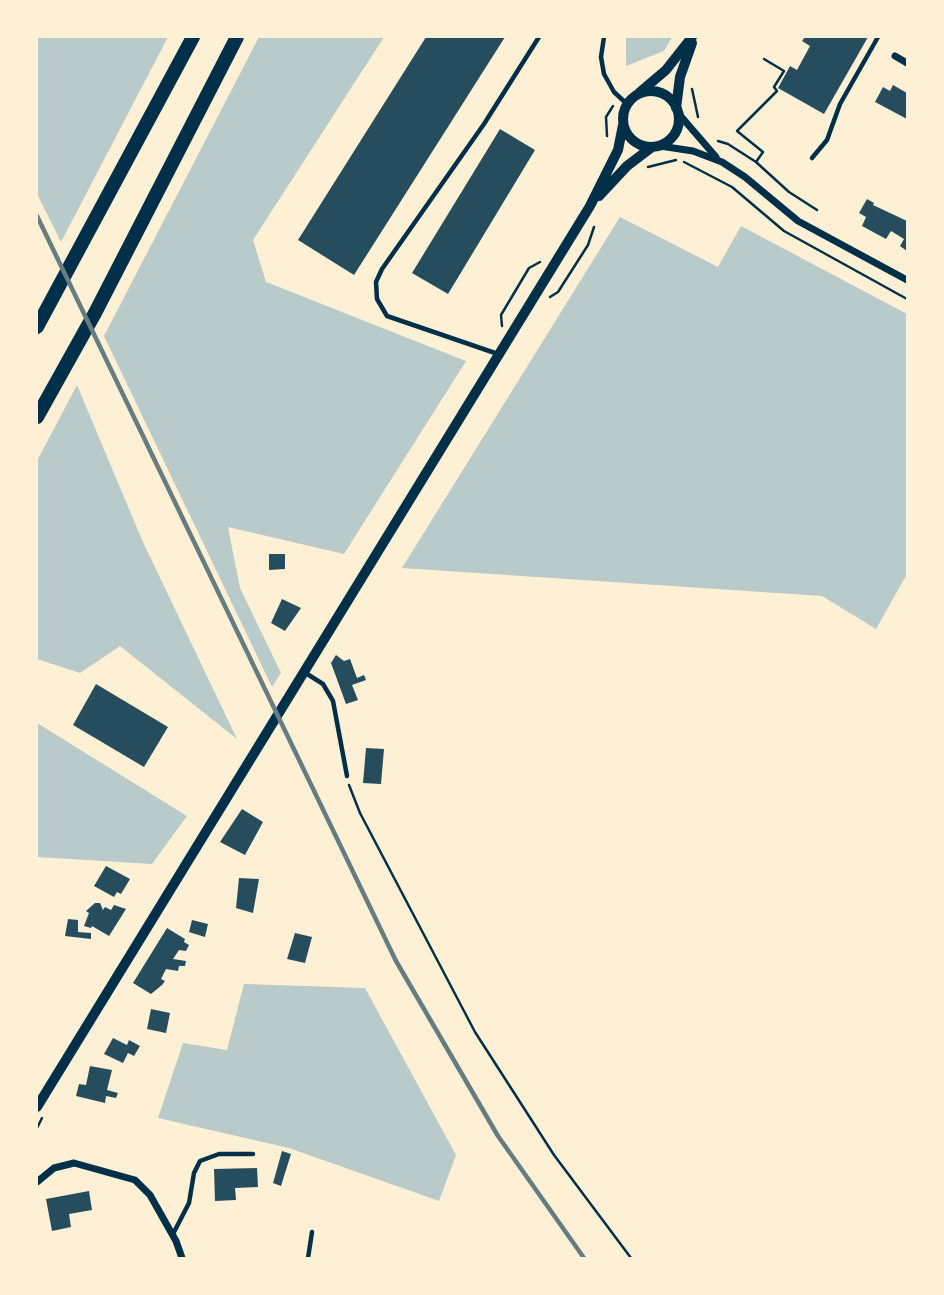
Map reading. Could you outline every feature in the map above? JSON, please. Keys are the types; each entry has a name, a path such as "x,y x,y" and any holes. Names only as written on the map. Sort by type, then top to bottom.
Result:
{"highway":[{"path":"37,327 193,37"},
{"path":"37,417 95,313 237,37"}],"main road":[{"path":"590,206 627,166 675,133 680,77 693,37"},
{"path":"638,95 666,70 693,37"},
{"path":"37,1107 590,206 618,150 623,125 623,101 651,91 662,94 677,111"},
{"path":"623,125 632,140 656,146"}],"street":[{"path":"895,56 907,63"},
{"path":"677,111 698,140 722,162 745,177 798,221 907,280"},
{"path":"656,146 693,151 722,162"},
{"path":"37,1182 54,1168 74,1163 129,1178 146,1189 173,1234 182,1258"}],"lane":[{"path":"499,354 387,316 377,299 376,282 382,269 484,124 539,37"},
{"path":"604,37 602,69 623,101"},
{"path":"812,158 827,140 840,104 877,37"},
{"path":"304,671 323,684 332,701 347,776"},
{"path":"173,1234 188,1203 194,1173 200,1161 219,1154 253,1154"},
{"path":"308,1258 312,1232"}],"path":[{"path":"756,162 763,152 737,131 777,91 774,88 784,71 764,59"},
{"path":"607,143 606,117 623,101"},
{"path":"712,139 728,144 756,162 794,196 817,211"},
{"path":"547,298 558,292 582,254 595,221"},
{"path":"502,330 501,315 529,268 544,260"},
{"path":"347,776 360,813 475,1031 555,1155 632,1258"}],"shaded area":[{"path":"37,37 168,37 61,242 37,194"},
{"path":"259,37 384,37 253,240 266,282 466,361 344,554 228,527 240,588 281,673 272,687 104,336"},
{"path":"626,37 672,37 664,51 626,66"},
{"path":"620,217 718,267 741,226 907,314 907,574 876,629 822,596 402,568"},
{"path":"77,385 142,540 237,739 120,646 80,673 37,659 37,461"},
{"path":"37,723 187,816 152,864 37,857"},
{"path":"244,984 365,988 456,1155 439,1201 289,1148 158,1118 183,1043 227,1050"}],"building":[{"path":"426,37 505,37 354,275 298,240"},
{"path":"805,37 868,37 824,114 778,88 790,66 797,70 810,46 802,41"},
{"path":"893,85 907,93 907,119 875,102 883,87 890,91"},
{"path":"500,129 535,150 448,294 412,273"},
{"path":"867,199 874,203 873,205 907,221 907,251 900,246 904,239 891,231 886,239 862,226 866,217 859,213"},
{"path":"269,554 285,554 285,569 269,570"},
{"path":"282,599 301,608 285,631 271,623"},
{"path":"336,655 344,661 350,659 357,678 364,675 366,680 352,685 358,700 346,704 331,663"},
{"path":"96,684 168,727 144,767 73,725"},
{"path":"366,748 384,749 381,784 363,783"},
{"path":"242,809 263,822 245,855 220,842"},
{"path":"106,866 130,879 121,894 117,892 114,897 94,886"},
{"path":"239,878 259,879 253,913 236,908"},
{"path":"95,903 100,903 103,910 105,907 111,910 114,905 126,909 109,936 92,926 84,926 89,913 86,911"},
{"path":"68,919 78,920 78,932 91,933 91,939 65,936"},
{"path":"192,920 208,924 205,937 189,932"},
{"path":"167,928 185,939 184,942 189,945 186,951 179,950 173,959 186,961 185,966 179,966 178,971 166,969 161,979 165,981 151,994 133,983"},
{"path":"295,933 312,937 305,963 287,959"},
{"path":"151,1009 170,1013 166,1033 147,1029"},
{"path":"113,1038 127,1045 129,1040 140,1046 134,1056 128,1053 123,1063 104,1054"},
{"path":"90,1066 112,1070 107,1090 118,1093 116,1098 106,1096 105,1103 76,1096 79,1084 86,1085"},
{"path":"282,1151 291,1154 281,1186 273,1183"},
{"path":"257,1168 258,1187 235,1188 236,1200 215,1201 214,1169"},
{"path":"89,1191 92,1210 69,1214 71,1227 52,1231 46,1199"}],"railway":[{"path":"37,216 396,961 498,1136 584,1258"}]}
